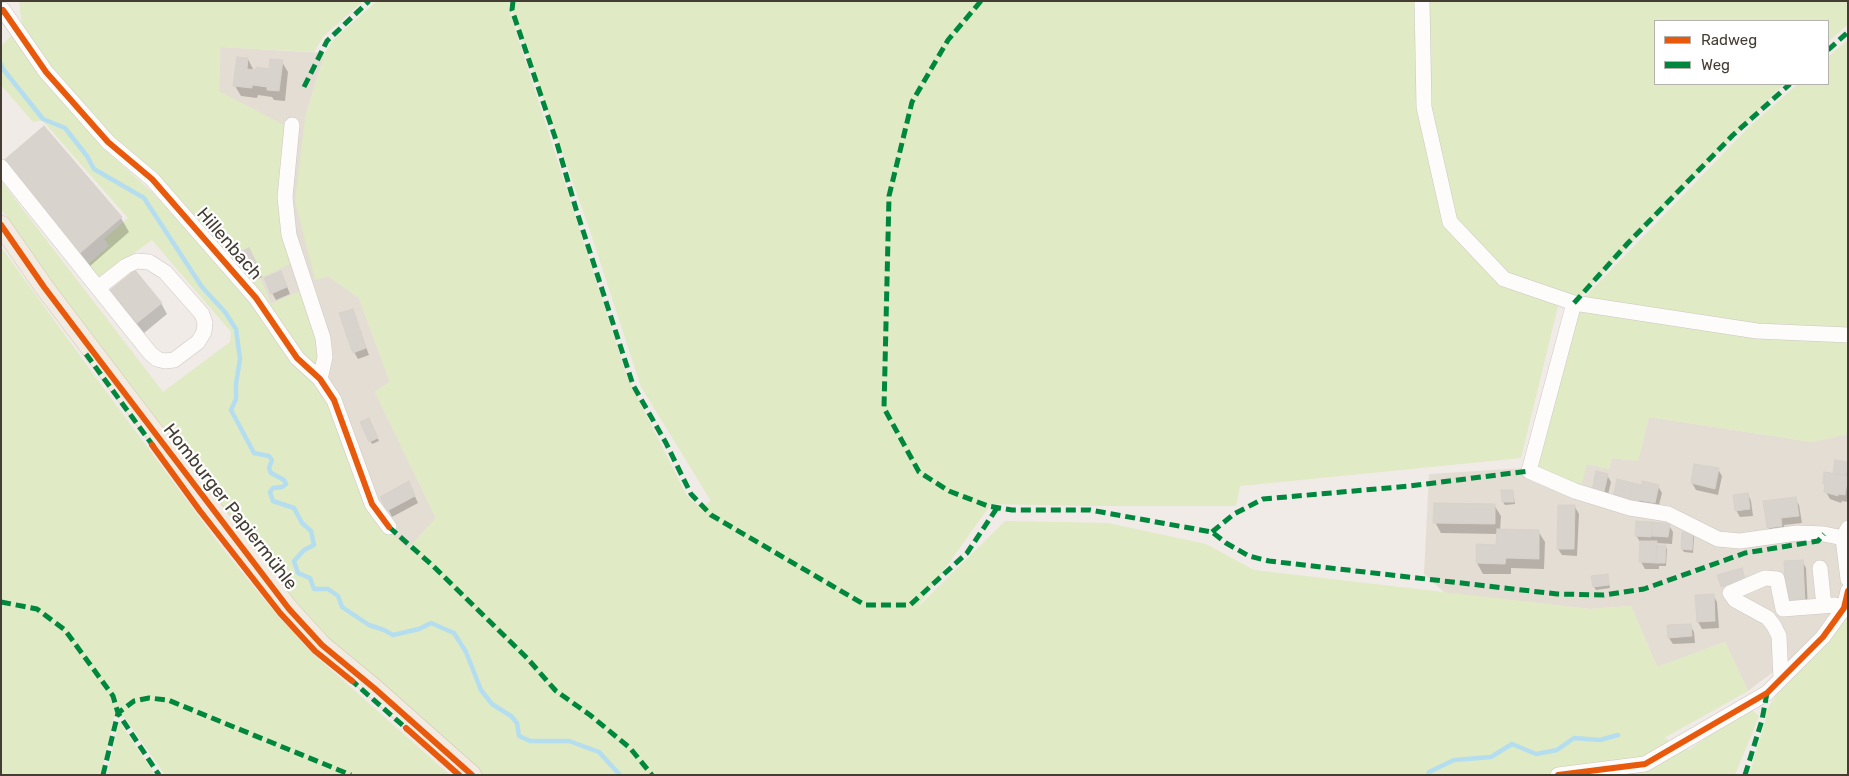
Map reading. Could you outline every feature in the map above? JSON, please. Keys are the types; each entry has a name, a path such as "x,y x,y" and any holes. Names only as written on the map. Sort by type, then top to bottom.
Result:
{"main road":[{"name":"Homburger Papiermühle","path":"1,225 44,287 289,609 322,645 374,688 472,775"}],"street":[{"path":"1422,1 1424,107 1450,222 1504,280 1574,302 1757,331 1848,336"},
{"name":"Hillenbach","path":"5,6 46,72 108,142 152,179 256,298 297,358 320,379 334,400 372,504 389,527"},
{"path":"292,126 285,197 289,235 323,338 325,357 320,379"},
{"path":"1,167 150,353 157,359 165,361 174,360 198,342 204,332 205,323 202,314 165,272 149,262 137,261 126,266 98,288"},
{"path":"1574,302 1529,471 1575,491 1630,508 1668,514 1718,539 1740,541 1797,533 1846,533 1848,579"},
{"path":"1820,568 1824,606"},
{"path":"1781,679 1779,636 1774,626 1768,618 1735,600 1730,593 1765,578 1777,579 1783,609 1835,605 1842,611"},
{"path":"1558,775 1645,764 1767,693 1824,637 1842,611 1848,591"}],"shaded area":[{"path":"220,47 325,53 305,118 315,280 328,276 359,298 390,382 375,392 436,518 406,551 365,502 302,291 271,304 260,278 219,91"},
{"path":"1649,417 1812,442 1848,434 1848,617 1817,653 1773,672 1748,691 1725,642 1657,667 1631,606 1590,609 1445,593 1424,574 1429,474 1587,464 1609,469 1612,458 1638,461"}],"green space":[{"path":"19,1 363,1 323,37 314,52 220,47 219,91 288,127 294,262 260,278 271,304 302,290 321,357 315,369 115,144 110,154 154,194 319,378 388,530 408,549 436,518 375,392 390,382 359,298 328,276 315,280 295,201 305,118 325,53 333,40 377,1 510,1 509,10 627,377 687,496 701,508 711,501 641,387 590,231 512,10 514,1 1848,1 1848,24 1829,41 1829,20 1654,20 1654,85 1783,85 1574,303 1559,302 1521,458 1240,486 1236,506 991,504 917,608 1005,521 1108,523 1206,544 1254,570 1590,609 1631,606 1657,667 1725,642 1748,691 1664,738 1689,750 1748,707 1759,716 1735,775 480,775 327,643 53,284 1,209 1,181 163,392 230,342 231,332 152,240 98,279 87,265 109,246 104,239 128,218 42,120 33,122 1,85 1,46 22,25"},
{"path":"1848,40 1848,331 1755,327 1583,299 1747,129 1797,85 1829,85 1829,56"},
{"path":"1,247 222,548 276,614 312,653 450,775 165,775 125,718 114,716 101,775 1,775"},
{"path":"1578,309 1848,340 1848,434 1812,442 1649,417 1638,461 1612,458 1609,469 1587,464 1581,487 1532,468"},
{"path":"1848,617 1848,775 1749,775 1766,719 1766,711 1784,684 1817,653"},
{"path":"119,721 155,775 107,775"}],"building":[{"path":"237,57 248,58 247,69 256,70 256,67 269,69 270,59 283,60 279,91 267,90 267,87 252,85 252,88 233,86"},
{"path":"44,126 122,217 80,253 2,162"},
{"path":"249,248 260,270 248,275 238,253"},
{"path":"135,270 162,303 137,323 110,290"},
{"path":"281,271 287,287 271,294 264,278"},
{"path":"353,309 361,332 347,337 339,313"},
{"path":"361,332 366,348 353,353 347,337"},
{"path":"369,418 378,438 369,442 360,422"},
{"path":"1835,460 1848,462 1846,475 1833,473"},
{"path":"1694,464 1719,468 1715,489 1691,483"},
{"path":"1596,471 1608,474 1604,492 1592,490"},
{"path":"1824,472 1848,476 1845,495 1838,494 1838,496 1824,492"},
{"path":"1617,479 1633,483 1630,501 1613,497"},
{"path":"409,481 415,496 387,511 380,497"},
{"path":"1642,481 1659,485 1655,503 1639,500 1638,503 1630,501 1633,483 1642,485"},
{"path":"1501,490 1513,490 1514,502 1502,502"},
{"path":"1748,493 1750,509 1735,511 1733,495"},
{"path":"1796,497 1799,516 1781,518 1782,526 1767,528 1763,501"},
{"path":"1434,503 1495,504 1495,524 1433,523"},
{"path":"1558,505 1575,505 1574,549 1557,549"},
{"path":"1636,521 1653,522 1651,537 1635,536"},
{"path":"1653,522 1670,524 1668,537 1652,536"},
{"path":"1497,529 1539,530 1539,559 1506,558 1505,564 1476,563 1476,544 1496,545"},
{"path":"1682,532 1693,533 1692,550 1681,549"},
{"path":"1640,541 1657,541 1656,563 1639,562"},
{"path":"1656,545 1666,545 1665,563 1656,563"},
{"path":"1803,560 1805,603 1786,604 1784,561"},
{"path":"1742,568 1745,580 1721,587 1717,575"},
{"path":"1608,574 1609,585 1593,587 1591,576"},
{"path":"1714,594 1715,621 1697,622 1695,595"},
{"path":"1691,624 1692,636 1668,638 1667,625"}],"waterway":[{"name":"Hillenbach","path":"1,64 43,119 65,128 87,156 94,169 144,198 202,287 225,312 236,329 240,359 236,399 231,410 254,453 269,456 272,460 269,468 271,473 284,480 286,484 282,487 273,488 270,492 273,501 294,508 302,523 311,531 314,545 304,550 294,561 298,573 310,578 314,589 328,589 338,596 342,607 369,625 393,635 419,629 431,623 454,633 466,652 481,690 492,704 511,716 517,723 519,736 530,741 569,741 599,752 620,775"},
{"path":"1428,775 1429,772 1454,760 1491,757 1512,744 1536,754 1557,750 1574,738 1600,740 1618,735"}],"marked path":[{"path":"304,87 327,41 369,1"},
{"path":"513,1 512,10 556,140 576,209 633,385 666,443 691,494 711,515 865,605 910,605 967,553 997,508"},
{"path":"981,1 948,40 912,102 889,196 884,408 919,472 949,491 988,506 1012,510 1090,510 1212,532 1226,543 1249,556 1269,561 1557,594 1604,595 1644,589 1745,553 1818,541 1824,534"},
{"path":"1829,49 1848,32"},
{"path":"1574,303 1628,243 1733,135 1789,85"},
{"path":"86,354 154,447"},
{"path":"1212,532 1234,514 1263,499 1410,486 1529,471"},
{"path":"389,527 432,565 527,658 556,691 590,715 630,748 652,775"},
{"path":"1,602 37,609 65,630 113,696 118,713 159,775"},
{"path":"350,679 408,730"},
{"path":"1745,775 1762,720 1767,693"},
{"path":"103,775 118,713 134,701 149,698 168,700 351,775"}],"cycle path":[{"path":"1,12 3,10 46,72 108,142 152,179 256,298 297,358 320,379 334,400 372,504 389,527"},
{"path":"1,225 44,287 289,609 322,645 374,688 472,775"},
{"path":"152,445 200,511 280,613 315,651 352,681"},
{"path":"1558,775 1645,764 1767,693 1823,637 1844,608 1848,591"},
{"path":"406,728 459,775"}]}
